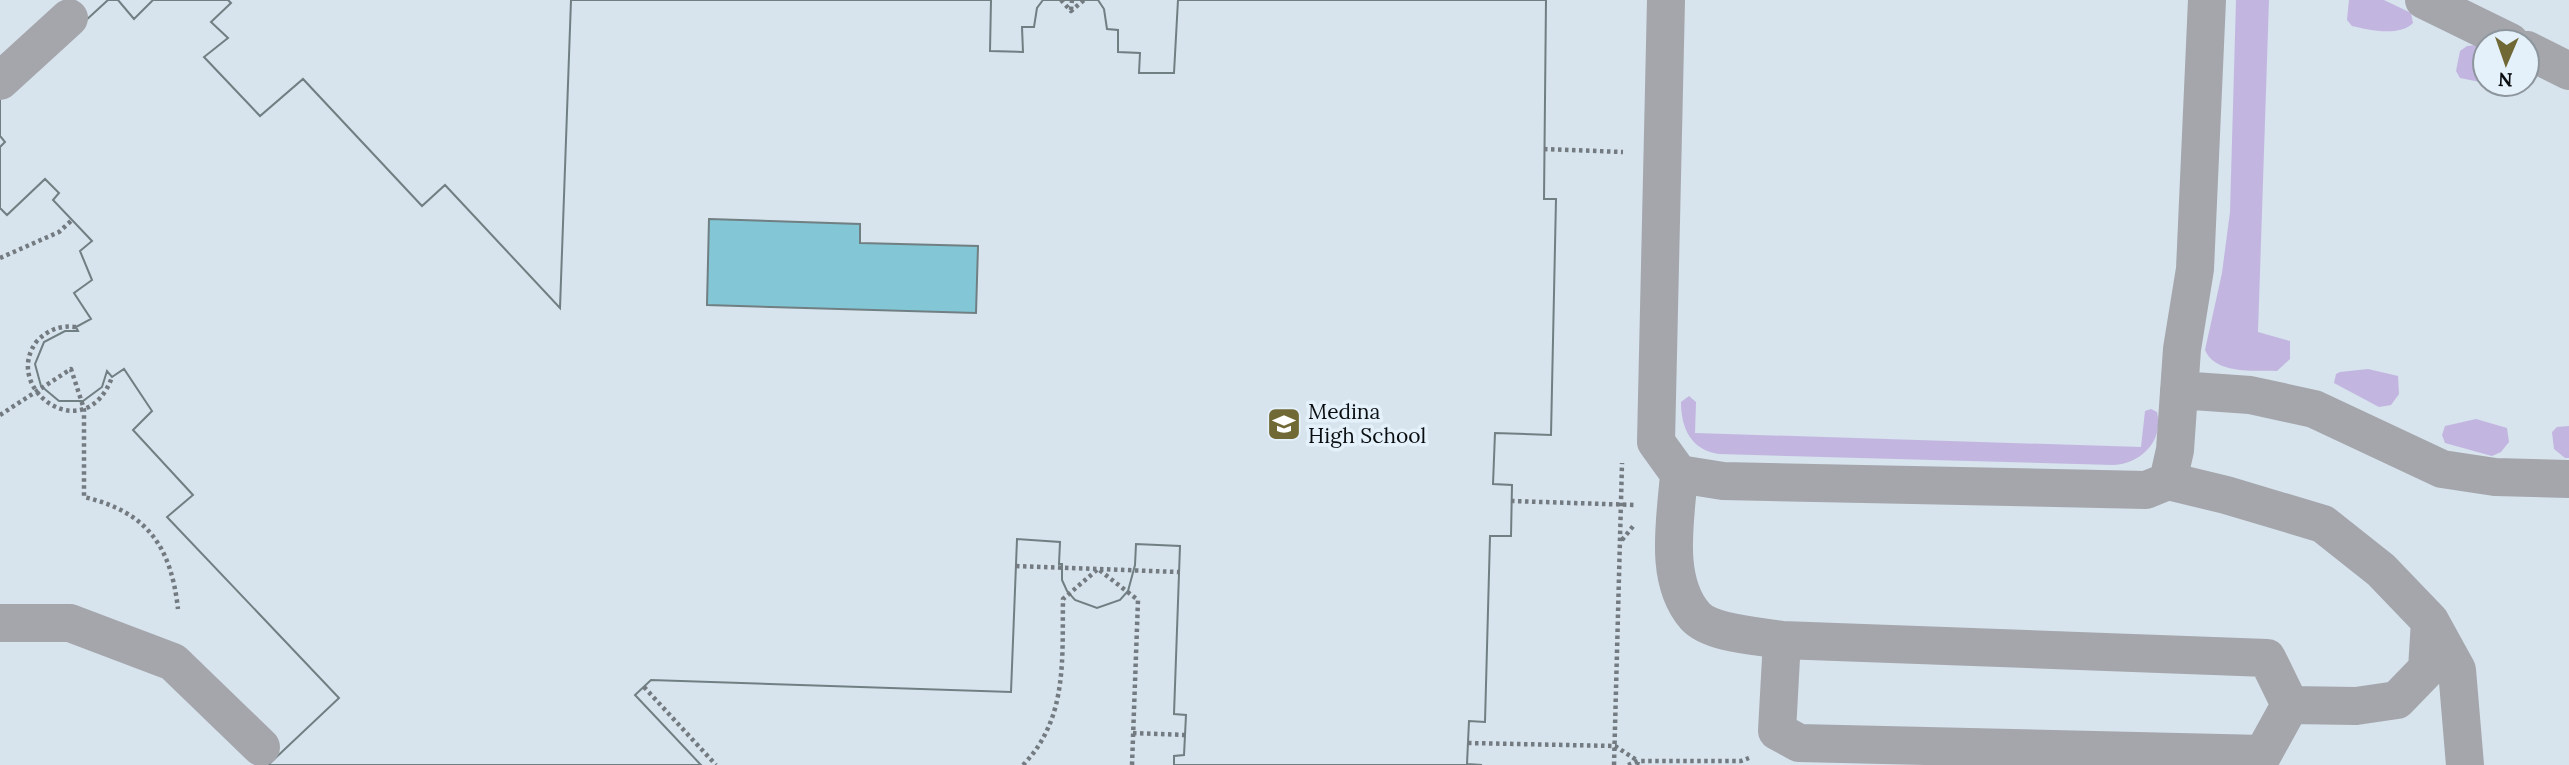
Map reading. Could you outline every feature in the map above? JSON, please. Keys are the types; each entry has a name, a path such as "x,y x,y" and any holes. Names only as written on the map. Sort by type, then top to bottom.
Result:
{"lane":[{"path":"2168,481 2175,450 2179,390 2195,269 2207,0"},
{"path":"2424,0 2481,28"},
{"path":"1666,9 1656,442 1679,474 1675,530 1678,584 1695,617 1729,633 1782,640 2267,658 2290,705"},
{"path":"0,81 69,18"},
{"path":"2541,57 2569,71"},
{"path":"2179,390 2250,395 2314,409 2442,469 2495,477 2569,479"},
{"path":"1679,474 1723,481 2133,490 2146,490 2168,481 2323,524 2381,570 2430,621 2457,670 2465,765"},
{"path":"2290,705 2356,706 2397,700 2427,669 2430,621"},
{"path":"0,622 70,622 173,662 261,747"},
{"path":"1782,640 1777,731 1799,743 2263,754 2290,705"}],"path":[{"path":"1061,0 1071,11"},
{"path":"1071,11 1072,0"},
{"path":"1071,11 1084,0"},
{"path":"1544,149 1631,152"},
{"path":"0,258 59,232 72,220"},
{"path":"76,327 57,327 43,334 33,345 26,373 35,393 49,406 61,411 84,409 99,400 112,377"},
{"path":"0,415 71,369 84,409 84,497 103,501 131,515 151,533 166,555 175,583 178,610"},
{"path":"1614,765 1622,464"},
{"path":"1511,501 1641,505"},
{"path":"1016,566 1179,572"},
{"path":"1098,569 1138,600 1132,765"},
{"path":"1023,765 1052,723 1061,690 1063,599 1098,569"},
{"path":"644,687 716,765"},
{"path":"1628,765 1741,761 1751,758 1777,731"},
{"path":"1133,733 1185,735"},
{"path":"1468,743 1615,746 1637,763"}],"shaded area":[{"path":"2236,0 2269,0 2258,332 2290,341 2290,359 2277,371 2236,370 2218,364 2205,350 2222,273 2230,212"},
{"path":"2349,0 2384,0 2411,13 2413,23 2392,31 2352,26 2347,20"},
{"path":"2471,46 2471,80 2460,78 2456,71 2460,51"},
{"path":"2368,369 2398,376 2399,394 2391,405 2379,407 2334,383 2336,374 2340,372"},
{"path":"1689,396 1696,402 1695,433 2141,447 2145,411 2151,409 2157,412 2158,422 2154,441 2142,455 2114,465 1719,454 1701,448 1686,429 1681,402"},
{"path":"2476,419 2507,428 2509,442 2501,452 2492,456 2445,443 2442,435 2445,426"},
{"path":"2569,426 2569,458 2565,458 2554,449 2552,432 2557,427"}],"building":[{"path":"108,0 118,0 134,19 153,0 228,0 231,3 211,22 228,38 204,57 260,116 303,79 422,206 445,185 560,308 571,0 991,0 990,51 1023,52 1022,27 1034,27 1037,8 1043,0 1098,0 1104,9 1107,29 1118,30 1118,52 1140,53 1139,73 1174,73 1178,0 1546,0 1544,199 1556,199 1551,435 1495,433 1493,484 1512,485 1511,536 1490,536 1485,722 1469,721 1467,764 1482,765 1174,765 1174,756 1184,755 1186,715 1174,714 1180,546 1136,544 1135,565 1128,591 1120,600 1097,608 1075,600 1067,591 1062,580 1062,564 1059,564 1060,542 1017,539 1011,692 651,680 635,695 701,765 268,765 339,698 167,517 193,495 133,430 152,411 124,369 112,377 107,371 102,387 83,401 59,401 41,386 35,364 44,342 65,331 78,331 76,327 91,319 74,293 92,280 80,251 92,241 53,200 59,193 45,179 7,215 0,208 0,147 5,142 0,136 0,99","holes":["709,219 860,224 860,243 978,246 976,313 707,305"]},
{"path":"108,0 118,0 134,19 153,0 228,0 231,3 211,22 228,38 204,57 260,116 303,79 422,206 445,185 560,308 571,0 991,0 990,51 1023,52 1022,27 1034,27 1037,8 1043,0 1098,0 1104,9 1107,29 1118,30 1118,52 1140,53 1139,73 1174,73 1178,0 1546,0 1544,199 1556,199 1551,435 1495,433 1493,484 1512,485 1511,536 1490,536 1485,722 1469,721 1467,764 1482,765 1174,765 1174,756 1184,755 1186,715 1174,714 1180,546 1136,544 1135,565 1128,591 1120,600 1097,608 1075,600 1067,591 1062,580 1062,564 1059,564 1060,542 1017,539 1011,692 651,680 635,695 701,765 268,765 339,698 167,517 193,495 133,430 152,411 124,369 112,377 107,371 102,387 83,401 59,401 41,386 35,364 44,342 65,331 78,331 76,327 91,319 74,293 92,280 80,251 92,241 53,200 59,193 45,179 7,215 0,208 0,147 5,142 0,136 0,99"}],"place":[{"name":"Medina High School","path":"1284,424"}]}
